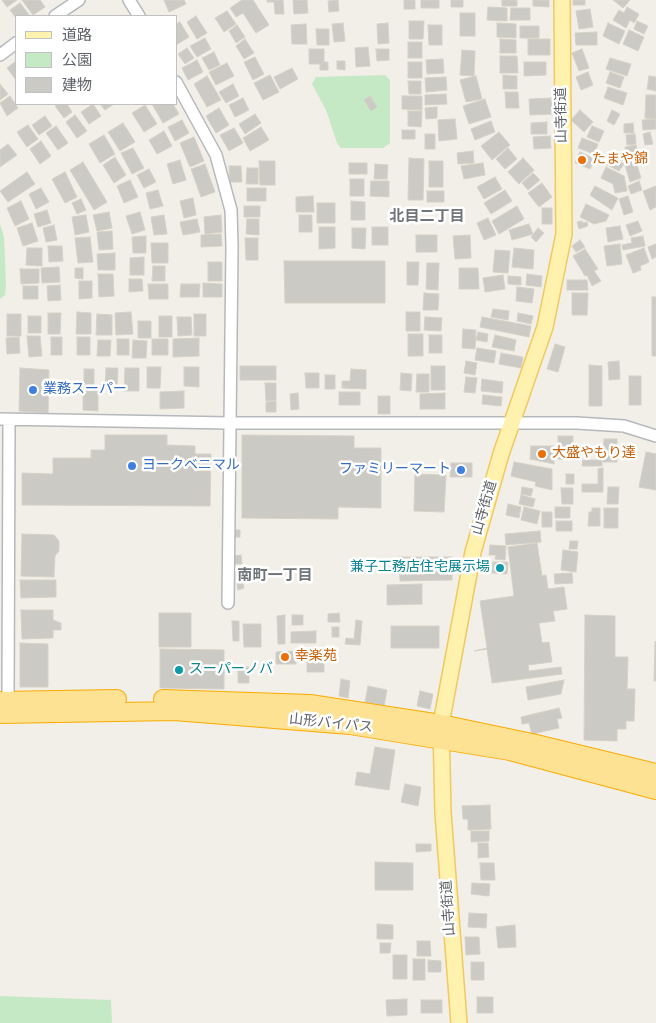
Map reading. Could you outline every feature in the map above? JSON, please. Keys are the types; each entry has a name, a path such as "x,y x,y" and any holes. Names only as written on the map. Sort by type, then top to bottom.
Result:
{"highway":[{"name":"山形バイパス","path":"3,706 228,700 310,704 441,732 656,790"},
{"name":"山形バイパス","path":"441,732 532,743 656,773"}],"main road":[{"name":"山寺街道","path":"459,1023 449,901 441,732 473,552 492,481 545,327 564,234 562,0"}],"street":[{"path":"57,15 79,0"},
{"path":"129,0 138,15"},
{"path":"0,55 15,44"},
{"path":"178,86 216,156 230,210 232,247 228,603"},
{"path":"3,706 4,420 602,424 624,426 656,436"}],"green space":[{"path":"385,75 390,80 390,143 383,148 341,148 337,143 326,110 312,84 316,77"},
{"path":"0,224 4,237 6,284 5,295 0,299"},
{"path":"0,996 111,1000 112,1023 0,1023"}],"building":[{"path":"2,0 17,0 7,7"},
{"path":"22,0 40,0 45,7 33,15"},
{"path":"164,0 184,0 186,4 169,12"},
{"path":"242,0 253,0 269,25 256,33 243,13 236,17 230,8"},
{"path":"267,0 283,0 284,14 275,14 274,2 267,2"},
{"path":"293,0 307,0 308,13 294,14"},
{"path":"338,0 339,11 329,12 328,1"},
{"path":"404,0 415,0 415,9 404,9"},
{"path":"421,0 439,0 439,8 421,8"},
{"path":"451,0 463,0 463,7 451,7"},
{"path":"502,0 517,0 517,6 502,6"},
{"path":"533,0 549,0 549,7 533,6"},
{"path":"573,0 585,0 585,5 573,5"},
{"path":"613,0 630,0 623,8"},
{"path":"20,3 29,15 15,15 15,17 10,10"},
{"path":"488,7 507,8 507,21 487,20"},
{"path":"627,7 639,14 634,23 630,20 626,28 613,20 619,10 624,13"},
{"path":"511,8 530,8 530,20 510,20"},
{"path":"590,9 593,27 579,29 576,11"},
{"path":"227,11 236,24 224,32 215,18"},
{"path":"460,13 475,13 475,36 460,36"},
{"path":"196,16 207,33 197,39 187,22"},
{"path":"409,21 424,21 423,39 409,39"},
{"path":"637,21 648,26 644,34 634,29"},
{"path":"180,22 189,37 178,44 178,23"},
{"path":"343,23 345,41 334,42 332,24"},
{"path":"388,23 389,43 378,44 377,24"},
{"path":"497,23 516,24 516,38 497,37"},
{"path":"608,23 625,31 619,44 603,36"},
{"path":"306,24 307,44 292,44 291,25"},
{"path":"237,25 245,37 236,43 229,31"},
{"path":"428,25 442,25 442,45 429,45"},
{"path":"520,26 539,26 539,38 520,38"},
{"path":"316,29 329,29 329,45 317,45"},
{"path":"629,30 644,37 638,51 623,44"},
{"path":"597,32 597,45 576,45 575,33"},
{"path":"205,38 211,49 197,57 190,46"},
{"path":"245,39 254,53 244,59 236,46"},
{"path":"500,39 516,40 516,53 500,53"},
{"path":"528,39 550,39 550,55 528,55"},
{"path":"408,42 422,42 422,58 408,58"},
{"path":"368,47 370,66 356,67 355,48"},
{"path":"187,48 194,58 185,64 178,54"},
{"path":"309,49 324,49 324,62 328,62 328,70 320,70 320,64 309,64"},
{"path":"376,49 389,49 389,60 377,61"},
{"path":"582,49 589,68 579,71 572,53"},
{"path":"462,50 475,51 474,76 460,75"},
{"path":"214,52 220,65 209,70 202,58"},
{"path":"500,56 517,56 518,73 500,73"},
{"path":"255,57 264,74 253,80 244,62"},
{"path":"610,58 631,64 627,76 606,69"},
{"path":"443,59 444,73 427,74 426,60"},
{"path":"197,60 203,72 188,80 182,68"},
{"path":"337,61 345,61 345,70 337,69"},
{"path":"15,62 15,79 7,68"},
{"path":"408,62 422,62 422,78 408,78"},
{"path":"524,62 546,62 546,75 524,76"},
{"path":"227,63 234,76 216,85 209,72"},
{"path":"292,68 298,79 280,89 274,77"},
{"path":"588,72 593,85 581,90 576,77"},
{"path":"610,72 624,77 620,88 606,83"},
{"path":"270,75 279,92 263,100 254,83"},
{"path":"503,75 517,76 517,89 503,89"},
{"path":"207,76 221,100 207,107 194,84"},
{"path":"476,76 482,99 466,102 460,80"},
{"path":"649,76 656,77 656,91 647,89"},
{"path":"446,77 447,90 426,92 425,78"},
{"path":"408,81 421,81 421,94 409,94"},
{"path":"0,84 8,94 0,100"},
{"path":"233,84 239,96 226,103 219,92"},
{"path":"608,87 627,93 623,105 604,98"},
{"path":"505,92 518,92 519,108 506,108"},
{"path":"446,94 447,104 425,105 425,95"},
{"path":"646,95 656,95 656,119 645,118"},
{"path":"10,96 18,108 7,116 0,103"},
{"path":"370,96 377,107 371,111 364,100"},
{"path":"402,96 422,96 422,110 402,109"},
{"path":"243,98 249,110 235,117 229,105"},
{"path":"553,98 554,114 530,115 529,99"},
{"path":"485,99 491,117 469,124 463,106"},
{"path":"68,105 72,112 64,118 55,106"},
{"path":"94,105 101,116 89,124 81,112"},
{"path":"101,105 112,105 105,110"},
{"path":"145,105 157,124 144,132 132,113"},
{"path":"153,105 174,105 179,114 163,123"},
{"path":"437,107 437,118 426,119 425,108"},
{"path":"219,108 229,125 216,133 206,116"},
{"path":"580,110 593,122 584,132 571,120"},
{"path":"612,110 620,114 614,125 607,121"},
{"path":"408,111 422,111 421,127 408,126"},
{"path":"255,114 261,123 245,134 239,124"},
{"path":"75,115 87,131 77,138 66,122"},
{"path":"45,116 52,126 39,135 32,125"},
{"path":"455,119 457,139 439,141 438,120"},
{"path":"656,119 656,129 643,130 642,120"},
{"path":"182,120 189,133 175,141 168,127"},
{"path":"491,121 495,132 475,140 471,129"},
{"path":"547,122 547,134 531,134 531,123"},
{"path":"123,123 135,142 120,151 108,132"},
{"path":"633,123 634,133 624,133 624,124"},
{"path":"28,125 38,139 27,147 17,132"},
{"path":"56,126 68,143 58,150 46,133"},
{"path":"592,126 604,131 599,142 587,137"},
{"path":"261,127 269,140 250,151 243,138"},
{"path":"234,128 243,143 229,151 220,135"},
{"path":"402,130 415,130 415,139 402,139"},
{"path":"164,131 172,146 157,154 149,140"},
{"path":"499,132 510,145 492,160 481,146"},
{"path":"650,132 653,144 645,145 643,134"},
{"path":"425,134 435,134 435,149 425,149"},
{"path":"635,134 636,144 627,145 626,135"},
{"path":"104,135 115,154 100,163 89,144"},
{"path":"550,136 551,148 534,149 533,137"},
{"path":"194,137 204,161 190,167 180,143"},
{"path":"582,138 598,144 594,154 578,148"},
{"path":"41,141 51,156 40,164 30,149"},
{"path":"8,144 17,155 0,167 0,150"},
{"path":"636,145 639,157 620,161 619,155 626,154 625,147"},
{"path":"133,148 144,168 132,174 121,153"},
{"path":"508,148 517,159 505,169 496,159"},
{"path":"473,151 474,163 458,164 457,153"},
{"path":"580,152 595,159 590,169 575,163"},
{"path":"610,156 624,164 619,171 605,164"},
{"path":"115,157 126,175 114,183 103,165"},
{"path":"409,158 424,159 423,200 408,200"},
{"path":"523,158 534,170 519,184 508,172"},
{"path":"635,159 641,178 630,182 624,162"},
{"path":"180,160 186,180 173,184 167,164"},
{"path":"259,161 275,161 275,185 260,185"},
{"path":"429,161 443,161 443,187 429,187"},
{"path":"83,162 107,202 94,210 70,170"},
{"path":"349,163 367,163 367,174 349,174"},
{"path":"483,163 485,175 464,179 461,166"},
{"path":"205,164 215,192 201,197 191,169"},
{"path":"375,164 388,165 387,179 374,179"},
{"path":"229,166 241,166 242,182 230,182"},
{"path":"606,167 624,176 627,191 615,193 613,184 601,178"},
{"path":"247,168 258,168 258,184 246,184"},
{"path":"149,169 156,182 144,188 137,175"},
{"path":"27,172 35,184 8,202 0,191"},
{"path":"65,172 77,197 65,203 52,179"},
{"path":"533,173 540,180 528,190 522,183"},
{"path":"495,177 502,189 484,199 477,187"},
{"path":"350,179 364,179 364,196 350,196"},
{"path":"130,180 138,197 124,203 117,186"},
{"path":"371,181 389,181 389,197 370,196"},
{"path":"639,181 642,190 631,194 628,186"},
{"path":"542,183 552,197 539,207 528,193"},
{"path":"595,186 618,198 612,210 590,195"},
{"path":"656,186 656,207 650,210 643,191"},
{"path":"41,188 49,202 36,209 29,194"},
{"path":"247,188 266,188 266,201 247,201"},
{"path":"158,190 163,206 150,209 146,193"},
{"path":"505,190 512,201 491,214 484,203"},
{"path":"427,191 444,191 444,202 427,202"},
{"path":"313,196 314,212 296,212 296,197"},
{"path":"628,196 633,212 624,215 619,199"},
{"path":"193,198 196,215 184,218 180,201"},
{"path":"81,199 86,210 77,214 72,203"},
{"path":"21,201 29,219 15,226 7,208"},
{"path":"351,201 365,202 365,220 351,220"},
{"path":"317,203 335,203 335,223 317,223"},
{"path":"586,204 609,215 606,221 594,224 580,217"},
{"path":"244,206 260,206 260,217 244,217"},
{"path":"517,206 524,219 499,234 492,221"},
{"path":"542,208 552,208 552,224 542,224"},
{"path":"47,210 51,223 38,227 34,214"},
{"path":"109,212 112,228 97,231 93,215"},
{"path":"140,212 145,230 132,234 126,216"},
{"path":"86,215 89,232 75,235 72,217"},
{"path":"164,215 167,234 154,235 151,217"},
{"path":"221,215 222,232 205,234 204,217"},
{"path":"299,215 312,215 312,232 299,232"},
{"path":"488,218 496,235 484,240 477,223"},
{"path":"197,219 200,232 183,235 180,222"},
{"path":"247,219 259,219 259,235 246,234"},
{"path":"582,221 583,223 587,222 588,226 579,229 577,222"},
{"path":"638,221 642,231 630,236 626,225"},
{"path":"32,223 38,241 23,246 17,228"},
{"path":"529,224 533,234 512,240 509,230"},
{"path":"54,225 57,240 46,242 43,228"},
{"path":"620,226 623,239 608,242 606,228"},
{"path":"319,227 335,227 335,248 319,249"},
{"path":"372,227 388,227 388,245 372,245"},
{"path":"352,228 366,228 365,249 352,248"},
{"path":"538,228 544,233 536,242 531,237"},
{"path":"112,231 113,249 99,250 97,232"},
{"path":"221,234 222,246 201,247 201,235"},
{"path":"416,235 437,235 437,252 416,252"},
{"path":"470,235 471,258 455,259 453,236"},
{"path":"146,236 146,253 133,253 132,237"},
{"path":"643,236 645,246 623,250 622,245 632,243 631,238"},
{"path":"90,237 93,262 78,263 75,238"},
{"path":"245,238 258,238 258,260 246,260"},
{"path":"580,240 585,247 576,252 572,246"},
{"path":"151,243 168,243 168,263 152,263"},
{"path":"620,244 622,264 607,266 604,246"},
{"path":"656,244 656,257 652,259 648,247"},
{"path":"48,246 62,246 63,261 49,262"},
{"path":"27,248 42,248 42,266 26,265"},
{"path":"514,248 534,250 533,269 512,267"},
{"path":"644,248 649,262 640,266 641,270 633,273 626,255"},
{"path":"585,249 598,269 594,271 601,281 592,286 587,275 585,276 573,256"},
{"path":"495,250 510,251 508,273 493,272"},
{"path":"115,253 115,270 98,270 97,254"},
{"path":"144,257 144,275 130,275 130,258"},
{"path":"284,261 385,261 385,303 285,303"},
{"path":"208,262 222,262 222,281 208,281"},
{"path":"407,262 419,262 418,285 407,285"},
{"path":"427,263 439,263 438,290 426,289"},
{"path":"153,266 165,266 165,281 152,281"},
{"path":"59,267 60,282 42,283 41,268"},
{"path":"75,268 83,268 83,279 75,278"},
{"path":"459,268 478,268 479,289 459,289"},
{"path":"20,269 39,269 39,283 21,284"},
{"path":"98,274 113,274 114,296 99,297"},
{"path":"527,274 542,276 541,287 526,285"},
{"path":"503,275 505,289 485,292 483,278"},
{"path":"508,276 521,277 521,285 508,284"},
{"path":"129,279 142,279 143,291 129,292"},
{"path":"567,280 587,280 588,290 567,290"},
{"path":"79,281 92,281 92,298 79,299"},
{"path":"203,283 222,284 222,297 203,297"},
{"path":"148,284 168,284 168,299 149,299"},
{"path":"181,284 200,284 199,297 180,297"},
{"path":"60,285 61,300 48,301 47,286"},
{"path":"23,286 38,286 38,299 23,299"},
{"path":"517,287 534,289 532,303 516,301"},
{"path":"424,293 439,294 438,310 423,310"},
{"path":"572,293 588,293 587,315 572,315"},
{"path":"652,297 656,297 656,356 652,356"},
{"path":"493,309 509,311 508,320 491,317"},
{"path":"77,312 91,313 91,334 76,334"},
{"path":"131,312 133,334 116,335 115,313"},
{"path":"406,312 420,312 420,331 406,331"},
{"path":"48,313 61,313 60,334 48,334"},
{"path":"518,313 533,316 531,324 517,321"},
{"path":"7,314 21,314 21,336 7,336"},
{"path":"97,314 112,315 112,335 96,335"},
{"path":"194,314 206,314 206,336 194,336"},
{"path":"28,316 41,316 41,333 28,333"},
{"path":"159,316 172,316 172,337 159,337"},
{"path":"177,317 191,317 192,335 178,336"},
{"path":"425,317 442,318 441,331 424,330"},
{"path":"482,317 531,326 529,337 480,327"},
{"path":"138,321 151,321 151,338 138,338"},
{"path":"463,329 476,330 475,349 462,348"},
{"path":"478,332 488,334 487,342 476,340"},
{"path":"408,334 423,334 423,356 408,356"},
{"path":"429,335 442,335 442,353 429,353"},
{"path":"495,335 516,340 514,351 492,347"},
{"path":"27,336 40,336 42,356 29,357"},
{"path":"19,337 20,353 7,354 6,338"},
{"path":"51,337 62,337 62,355 51,355"},
{"path":"77,337 90,337 90,355 77,355"},
{"path":"199,338 199,356 173,357 173,339"},
{"path":"117,339 129,339 129,355 117,355"},
{"path":"152,339 168,339 168,355 152,355"},
{"path":"98,340 111,340 110,356 97,356"},
{"path":"133,340 147,341 146,358 132,358"},
{"path":"555,344 565,347 558,372 547,369"},
{"path":"477,348 496,351 494,363 475,360"},
{"path":"501,353 523,357 521,368 499,364"},
{"path":"466,361 477,363 475,375 464,373"},
{"path":"619,361 620,379 609,380 608,362"},
{"path":"589,365 602,366 602,406 589,406"},
{"path":"240,366 276,366 276,380 240,380"},
{"path":"431,366 445,366 445,390 431,390"},
{"path":"147,367 161,367 160,388 147,388"},
{"path":"184,367 199,367 199,387 184,386"},
{"path":"20,368 49,370 48,413 19,411"},
{"path":"106,368 118,368 117,390 105,389"},
{"path":"125,368 139,368 139,391 124,391"},
{"path":"84,369 94,369 94,386 84,386"},
{"path":"351,369 366,370 366,389 342,388 342,381 350,381"},
{"path":"305,373 319,373 319,388 306,388"},
{"path":"401,373 412,374 411,391 400,390"},
{"path":"417,374 429,374 429,392 416,392"},
{"path":"325,375 335,375 335,389 325,389"},
{"path":"629,376 641,376 641,405 629,405"},
{"path":"466,377 477,378 475,393 464,392"},
{"path":"482,379 503,382 502,393 481,391"},
{"path":"265,383 276,383 276,400 266,401"},
{"path":"83,390 98,391 98,411 83,410"},
{"path":"184,391 184,408 160,409 160,392"},
{"path":"339,392 360,392 360,405 339,405"},
{"path":"298,393 299,409 291,410 290,394"},
{"path":"445,393 445,409 420,409 420,394"},
{"path":"483,395 502,397 501,406 482,404"},
{"path":"378,396 390,396 390,414 378,414"},
{"path":"276,401 276,412 266,412 266,402"},
{"name":"ヨークベニマル","path":"105,435 167,435 167,445 195,446 195,454 211,454 210,506 22,505 22,473 53,474 53,458 91,458 91,450 105,450"},
{"path":"242,435 354,436 354,448 381,448 381,508 338,507 338,519 242,518"},
{"path":"558,436 573,436 572,460 558,459"},
{"path":"604,439 617,439 617,462 603,462"},
{"path":"531,446 554,446 554,464 530,459"},
{"path":"646,452 656,454 656,490 639,487"},
{"path":"583,460 602,460 602,466 582,466"},
{"path":"514,462 552,469 552,490 535,486 536,482 511,476"},
{"name":"ファミリーマート","path":"451,463 472,463 472,477 450,477"},
{"path":"603,468 603,492 582,492 582,484 598,484 598,469"},
{"path":"415,474 446,475 444,512 414,511"},
{"path":"566,474 574,474 574,484 566,484"},
{"path":"522,487 533,489 531,496 521,494"},
{"path":"608,487 619,487 618,504 607,504"},
{"path":"561,488 573,488 573,504 562,504"},
{"path":"521,495 535,499 533,507 519,504"},
{"path":"508,504 521,507 519,518 506,515"},
{"path":"524,507 540,511 537,524 521,520"},
{"path":"555,507 570,507 570,518 555,518"},
{"path":"592,508 600,508 600,526 588,526 589,512 592,512"},
{"path":"604,508 618,508 618,528 604,528"},
{"path":"542,512 552,512 552,527 542,527"},
{"path":"556,521 572,521 572,531 556,531"},
{"path":"234,530 240,530 240,537 234,537"},
{"path":"540,531 541,542 506,545 505,534"},
{"path":"22,534 54,535 59,541 59,551 55,556 54,577 21,576"},
{"path":"570,541 578,541 577,549 569,549"},
{"path":"537,543 542,576 546,575 548,589 564,587 567,609 553,611 555,621 539,623 542,643 549,642 552,662 528,665 529,671 561,667 562,674 492,683 487,649 474,651 487,648 480,601 514,596 508,547"},
{"path":"490,545 506,546 505,560 495,559 496,555 489,555"},
{"path":"563,550 578,552 576,572 561,570"},
{"path":"241,555 242,564 234,564 233,556"},
{"path":"399,557 452,557 452,580 400,581"},
{"name":"兼子工務店住宅展示場","path":"493,562 508,562 507,574 492,573"},
{"path":"572,573 573,583 555,584 554,574"},
{"path":"20,580 56,580 56,597 21,598"},
{"path":"243,583 244,588 238,590 237,584"},
{"path":"422,584 422,604 387,605 387,585"},
{"path":"21,610 53,610 53,620 61,623 61,630 53,630 53,638 22,639"},
{"path":"159,613 191,613 191,647 159,647"},
{"path":"339,613 340,622 328,622 328,614"},
{"path":"285,615 285,644 278,644 277,616"},
{"path":"292,615 303,615 303,625 292,625"},
{"path":"585,615 615,616 615,657 628,657 627,689 635,689 634,721 626,721 626,729 617,729 617,741 584,740"},
{"path":"356,620 362,621 360,645 345,644 346,638 354,639"},
{"path":"232,621 239,621 239,641 233,641"},
{"path":"243,624 261,624 261,647 244,647"},
{"path":"391,626 439,626 439,648 391,648"},
{"path":"332,627 339,627 339,637 332,637"},
{"path":"316,631 316,643 291,643 291,632"},
{"path":"655,642 656,681 654,681"},
{"path":"20,643 48,644 48,687 20,687"},
{"path":"160,649 224,650 224,689 160,688"},
{"path":"307,650 324,650 324,672 307,672"},
{"path":"296,651 296,664 276,664 276,652"},
{"path":"238,667 249,667 249,683 238,683"},
{"path":"341,679 350,681 348,698 339,696"},
{"path":"564,680 561,694 528,700 526,687"},
{"path":"368,686 387,690 384,706 365,702"},
{"path":"420,691 433,694 430,709 417,706"},
{"path":"559,708 562,718 557,719 559,728 532,734 529,723 522,724 521,717"},
{"path":"375,747 395,750 389,790 355,785 357,772 370,774"},
{"path":"405,784 421,787 418,806 401,802"},
{"path":"490,805 491,829 468,830 468,819 463,819 462,806"},
{"path":"471,831 489,831 489,841 471,842"},
{"path":"478,843 488,843 489,857 478,858"},
{"path":"416,844 431,844 431,851 416,852"},
{"path":"375,862 413,863 413,890 375,890"},
{"path":"480,863 494,863 495,880 481,880"},
{"path":"472,883 490,884 489,896 471,894"},
{"path":"469,913 487,914 486,928 468,927"},
{"path":"377,924 393,925 393,939 377,939"},
{"path":"515,925 516,947 498,948 496,927"},
{"path":"465,937 479,937 480,954 466,955"},
{"path":"417,941 430,941 431,956 417,956"},
{"path":"380,943 391,943 390,953 380,953"},
{"path":"393,955 407,955 407,979 393,979"},
{"path":"413,959 425,959 425,980 413,980"},
{"path":"428,960 441,961 441,972 428,972"},
{"path":"471,962 484,962 484,980 471,980"},
{"path":"477,997 493,997 493,1013 477,1013"},
{"path":"407,999 407,1015 387,1016 386,1000"},
{"path":"421,1000 442,1000 442,1013 421,1013"}],"place":[{"name":"たまや錦","path":"582,160"},
{"name":"業務スーパー","path":"33,390"},
{"name":"大盛やもり達","path":"542,454"},
{"name":"ヨークベニマル","path":"132,466"},
{"name":"ファミリーマート","path":"461,470"},
{"name":"兼子工務店住宅展示場","path":"500,568"},
{"name":"幸楽苑","path":"285,657"},
{"name":"スーパーノバ","path":"179,670"}],"district":[{"name":"北目二丁目","path":"427,217"},
{"name":"南町一丁目","path":"275,576"}]}
